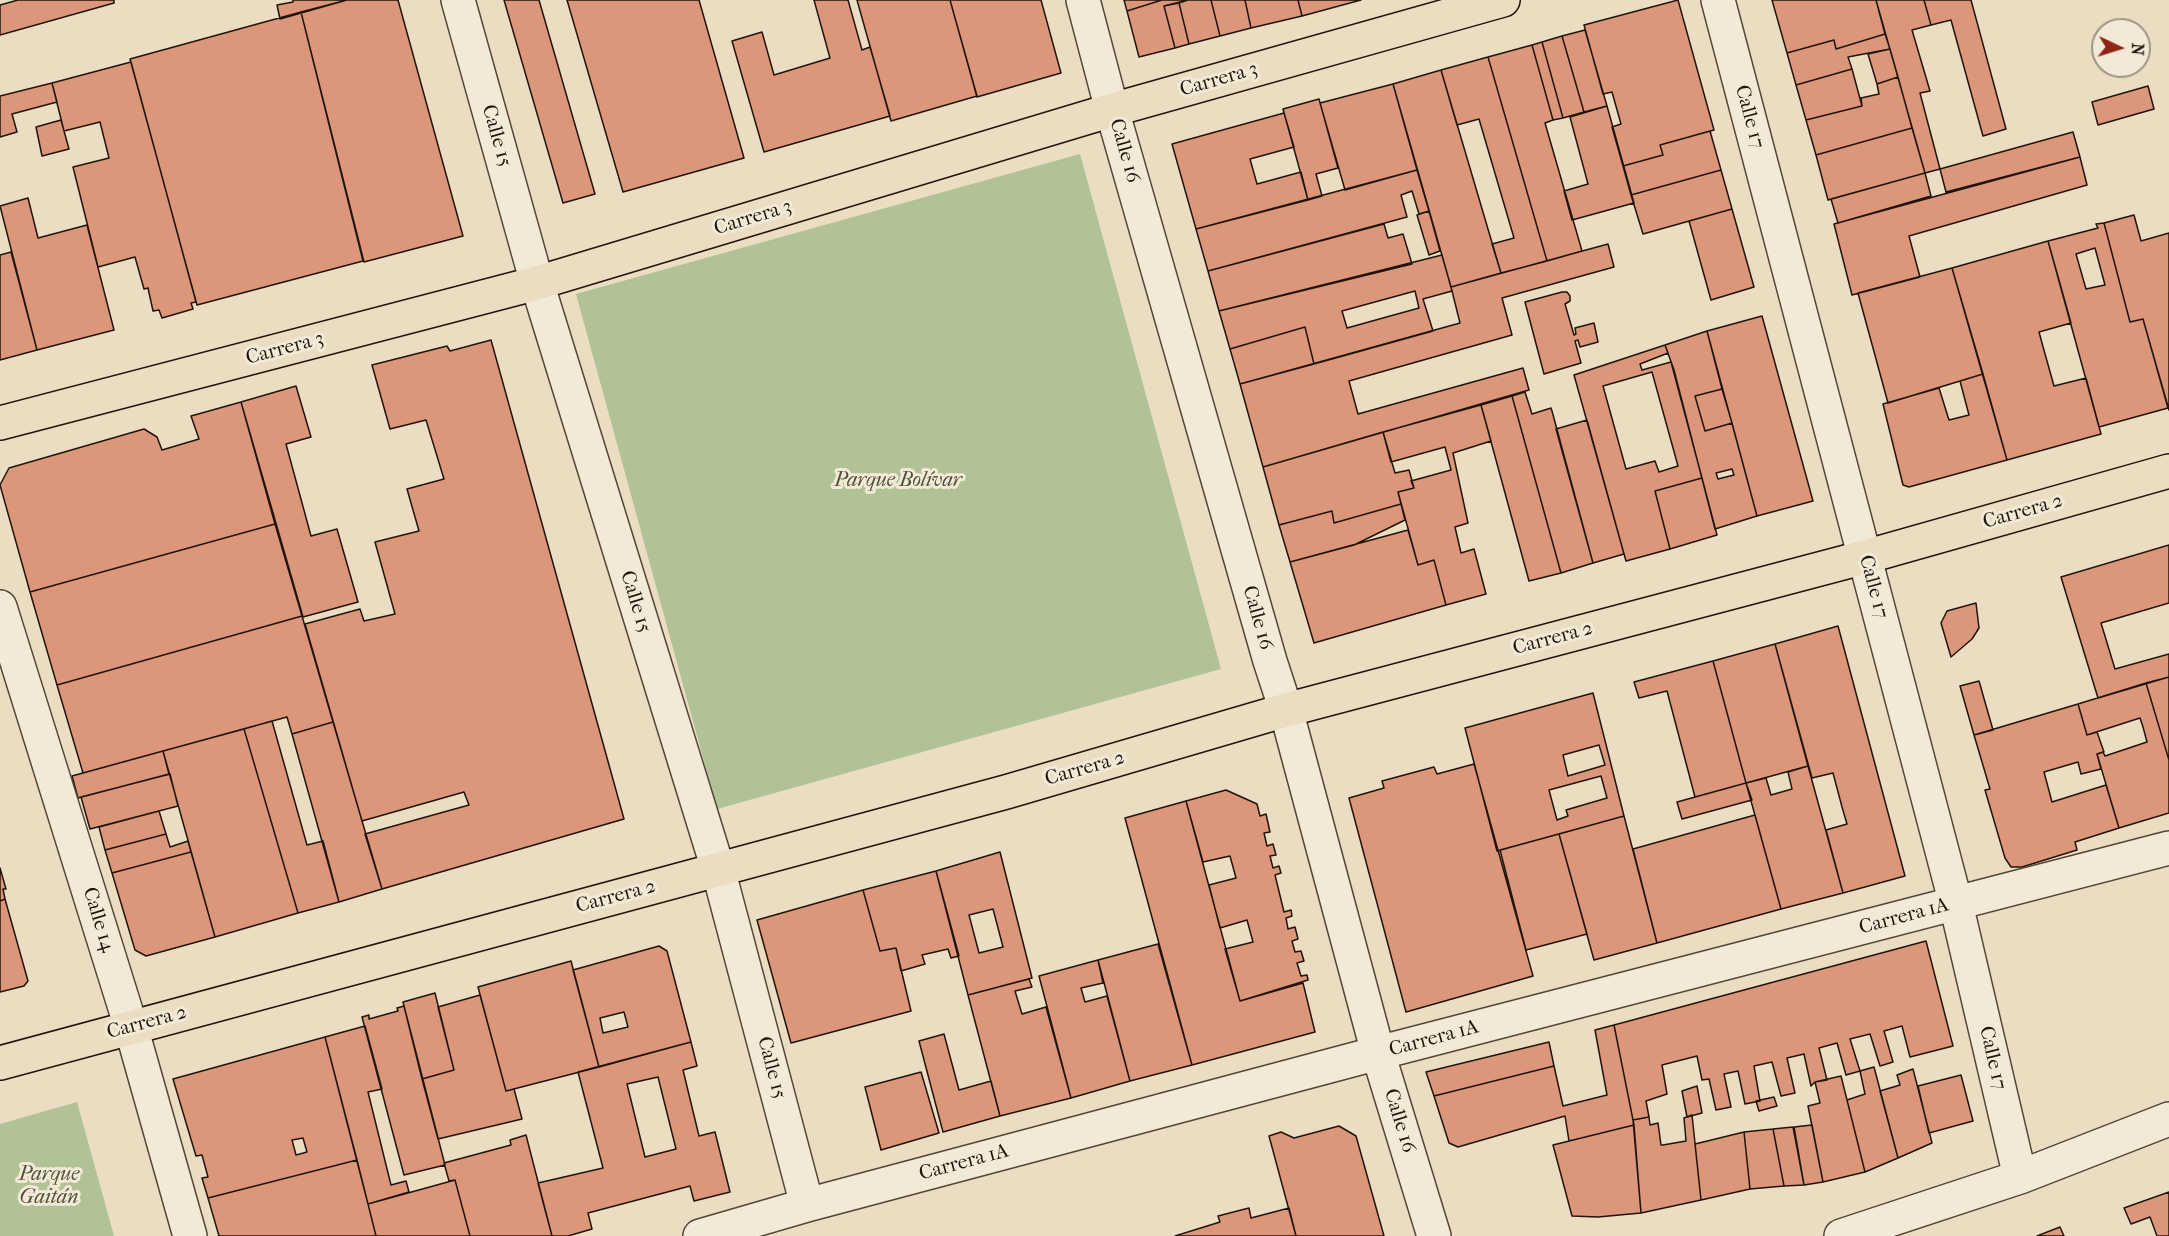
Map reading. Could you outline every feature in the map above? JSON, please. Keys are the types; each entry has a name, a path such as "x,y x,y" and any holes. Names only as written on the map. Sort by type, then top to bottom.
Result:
{"main road":[{"name":"Carrera 3","path":"0,423 537,283 1112,110 1503,0"},
{"name":"Carrera 2","path":"0,1063 1006,792 1286,710 1865,557 2169,471"}],"street":[{"name":"Calle 15","path":"458,0 537,283 718,869 807,1205"},
{"name":"Calle 16","path":"1083,0 1112,110 1266,650 1286,710 1378,1053 1434,1236"},
{"name":"Calle 17","path":"1718,0 1956,904 2020,1177"},
{"name":"Calle 14","path":"0,607 130,1027 190,1236"},
{"name":"Carrera 1A","path":"700,1236 807,1205 1378,1053 2169,848"},
{"path":"1841,1236 2020,1177 2169,1119"}],"green space":[{"name":"Parque Bolívar","path":"1080,154 1221,669 717,809 576,294"},
{"name":"Parque Gaitán","path":"77,1102 114,1236 0,1236 0,1124"}],"building":[{"path":"18,0 114,0 114,3 0,35 0,5"},
{"path":"293,0 347,0 280,19 277,5 293,2"},
{"path":"347,0 398,0 463,236 364,262 301,12"},
{"path":"504,0 539,0 595,194 563,203"},
{"path":"567,0 699,0 744,158 623,192"},
{"path":"814,0 848,0 862,50 870,47 890,116 764,152 732,41 762,32 774,75 830,58"},
{"path":"857,0 950,0 977,96 891,121"},
{"path":"950,0 1041,0 1061,73 977,97"},
{"path":"1124,0 1162,0 1127,11"},
{"path":"1162,0 1188,0 1164,6 1175,48 1139,57 1127,11"},
{"path":"1188,0 1211,0 1220,36 1189,44 1179,3"},
{"path":"1211,0 1245,0 1251,28 1220,36"},
{"path":"1245,0 1298,0 1302,16 1251,28"},
{"path":"1298,0 1361,0 1302,16"},
{"path":"1678,0 1714,130 1660,145 1663,155 1623,166 1612,127 1621,124 1612,92 1603,94 1584,25"},
{"path":"1772,0 1876,0 1885,34 1836,49 1834,40 1787,53"},
{"path":"1876,0 1924,0 1931,25 1912,30 1930,91 1920,93 1940,169 1925,173"},
{"path":"1924,0 1971,0 2006,129 1983,136 1951,20 1931,25"},
{"path":"1179,3 1189,44 1175,48 1164,6"},
{"path":"301,12 363,261 197,305 130,59"},
{"path":"1585,30 1607,106 1584,112 1562,36"},
{"path":"1885,34 1890,49 1848,57 1852,69 1796,85 1787,53 1834,40 1836,49"},
{"path":"1562,36 1584,112 1563,118 1542,42"},
{"path":"1542,42 1563,118 1553,120 1532,45"},
{"path":"1532,45 1553,120 1545,123 1582,251 1547,261 1488,57"},
{"path":"1890,49 1898,77 1877,84 1868,54"},
{"path":"1488,57 1547,261 1501,273 1492,244 1514,238 1479,119 1457,125 1441,70"},
{"path":"131,62 196,302 191,303 193,309 162,318 159,310 153,311 148,288 144,289 135,257 98,267 73,167 109,158 100,122 64,131 52,83"},
{"path":"1852,69 1862,106 1806,120 1796,85"},
{"path":"1441,70 1501,273 1451,287 1393,84"},
{"path":"1898,77 1912,128 1816,155 1806,120 1862,106 1861,98 1879,94 1877,84"},
{"path":"52,83 57,102 12,114 17,132 0,137 0,96"},
{"path":"1393,84 1417,170 1345,190 1320,103"},
{"path":"2148,86 2154,109 2098,125 2092,102"},
{"path":"1319,99 1338,168 1316,174 1322,196 1308,200 1283,109"},
{"path":"1607,106 1634,203 1572,220 1564,191 1588,184 1570,117"},
{"path":"1284,113 1294,147 1250,159 1257,184 1301,172 1308,200 1196,229 1172,144"},
{"path":"61,120 69,149 42,156 36,127"},
{"path":"1912,128 1925,173 1828,200 1816,155"},
{"path":"1710,131 1721,170 1631,195 1623,166 1663,155 1660,145"},
{"path":"2073,132 2080,157 1946,192 1940,169"},
{"path":"2080,157 2087,185 1909,236 1920,277 1852,295 1834,224"},
{"path":"1417,170 1429,211 1419,214 1412,191 1401,195 1407,217 1208,271 1196,229"},
{"path":"1721,170 1732,209 1643,234 1631,195"},
{"path":"1925,173 1931,196 1838,223 1831,199"},
{"path":"28,198 38,238 87,225 114,330 37,350 0,206"},
{"path":"1732,209 1754,287 1711,300 1689,221"},
{"path":"1429,211 1440,251 1429,255 1417,215"},
{"path":"2134,215 2141,241 2169,233 2169,410 2143,319 2130,322 2104,223"},
{"path":"2104,223 2130,322 2143,319 2168,408 2099,427 2048,241 2098,228 2096,224","holes":["2095,248 2105,285 2086,289 2076,254"]},
{"path":"1384,224 1388,238 1403,234 1412,264 1219,311 1208,271"},
{"path":"2048,241 2071,323 2039,332 2042,343 2054,386 2086,378 2101,434 2007,460 1952,268"},
{"path":"1608,244 1614,267 1502,298 1512,335 1349,381 1358,414 1523,368 1529,390 1263,467 1240,384 1460,323 1451,287"},
{"path":"11,252 37,350 0,360 0,255"},
{"path":"1442,255 1452,291 1423,299 1433,331 1314,364 1305,327 1230,349 1219,311","holes":["1415,291 1419,308 1347,328 1342,311"]},
{"path":"1952,268 1983,374 1888,403 1858,293"},
{"path":"1567,292 1570,296 1570,301 1565,304 1574,335 1576,334 1575,328 1594,323 1598,342 1580,347 1578,340 1575,341 1581,363 1544,374 1525,302"},
{"path":"1762,316 1813,501 1757,516 1707,331"},
{"path":"1305,327 1314,364 1240,384 1230,349"},
{"path":"1707,331 1722,389 1695,396 1705,431 1732,423 1757,516 1715,529 1674,370 1665,345","holes":["1732,469 1734,475 1718,479 1716,473"]},
{"path":"491,340 624,819 382,889 365,834 469,805 464,792 362,821 305,624 360,609 364,621 395,614 375,542 419,531 407,489 444,479 426,420 390,429 372,365 447,346 450,351"},
{"path":"1665,345 1668,353 1640,364 1642,370 1671,362 1702,478 1655,491 1670,549 1626,561 1574,375","holes":["1652,372 1678,466 1659,472 1655,461 1626,469 1603,386"]},
{"path":"1983,374 2007,460 1909,487 1903,485 1883,404 1939,388 1949,420 1969,415 1960,381"},
{"path":"296,386 311,437 286,444 311,536 337,529 358,602 303,617 241,402"},
{"path":"1722,389 1732,423 1705,431 1695,396"},
{"path":"1525,392 1532,414 1551,408 1593,563 1561,573 1512,396"},
{"path":"1512,396 1561,573 1529,581 1481,405"},
{"path":"241,402 275,524 30,592 0,485 9,468 144,429 157,437 162,450 199,439 191,416"},
{"path":"1481,405 1491,441 1453,453 1468,523 1455,527 1461,553 1474,549 1486,594 1446,605 1434,560 1418,565 1398,492 1414,488 1411,481 1451,470 1445,447 1391,462 1383,432"},
{"path":"1587,420 1624,554 1593,563 1556,429"},
{"path":"1383,432 1395,473 1409,470 1414,488 1398,492 1401,504 1334,523 1332,511 1279,525 1263,467"},
{"path":"1702,478 1717,535 1670,549 1655,491"},
{"path":"1401,504 1405,520 1354,545 1290,562 1279,525 1332,511 1334,523"},
{"path":"275,524 302,616 57,685 30,592"},
{"path":"1408,530 1418,565 1434,560 1446,605 1314,643 1290,562"},
{"path":"2169,545 2169,603 2101,623 2115,669 2169,654 2169,677 2098,698 2061,577"},
{"path":"1976,603 1979,628 1972,639 1951,657 1941,623 1947,611"},
{"path":"302,616 333,722 292,734 287,717 83,773 57,685"},
{"path":"1838,626 1905,876 1843,893 1826,830 1847,824 1833,773 1812,778 1775,644"},
{"path":"1775,644 1808,766 1746,783 1713,661"},
{"path":"1713,661 1746,783 1695,797 1667,691 1639,698 1634,682"},
{"path":"2169,677 2169,760 2146,683"},
{"path":"1979,681 1993,730 1974,735 1960,686"},
{"path":"2146,683 2169,760 2169,813 2119,828 2097,754 2103,752 2105,756 2147,742 2143,727 2140,718 2087,735 2078,704"},
{"path":"1593,693 1624,816 1497,851 1465,728","holes":["1599,745 1605,765 1568,776 1563,755","1601,776 1607,798 1566,810 1568,816 1557,820 1549,790"]},
{"path":"2078,704 2087,735 2097,732 2104,752 2097,754 2101,769 2081,774 2078,762 2044,772 2052,802 2106,785 2119,828 2075,842 2077,850 2022,867 2011,867 2005,858 1985,790 1990,789 1974,735"},
{"path":"272,721 307,845 323,841 339,902 298,913 244,729"},
{"path":"333,722 382,889 339,902 292,734"},
{"path":"244,729 298,913 215,937 163,751"},
{"path":"163,751 169,774 78,798 72,776"},
{"path":"1474,764 1533,976 1406,1012 1349,798 1384,788 1382,781 1434,767 1437,774"},
{"path":"1808,766 1843,893 1781,909 1746,783 1766,778 1771,795 1792,789 1788,772"},
{"path":"170,774 178,806 90,829 81,797"},
{"path":"1746,783 1752,800 1682,819 1677,802"},
{"path":"1226,790 1257,804 1260,816 1266,814 1270,832 1264,833 1267,846 1273,844 1276,855 1270,856 1273,868 1279,866 1281,873 1275,875 1284,912 1291,910 1292,916 1286,918 1288,929 1295,927 1298,939 1292,941 1295,952 1301,951 1304,961 1297,963 1301,976 1307,975 1308,980 1240,1001 1225,949 1253,942 1247,920 1220,928 1209,885 1236,878 1230,856 1203,862 1186,801"},
{"path":"1186,801 1240,1001 1303,983 1315,1032 1192,1065 1125,818"},
{"path":"159,811 166,834 105,850 99,827"},
{"path":"1755,815 1781,909 1657,943 1633,849"},
{"path":"1624,816 1657,943 1594,960 1559,834"},
{"path":"166,834 170,847 188,841 191,852 112,873 105,850"},
{"path":"1559,834 1587,934 1526,950 1500,850"},
{"path":"191,852 215,937 146,956 135,950 112,873"},
{"path":"1000,852 1032,978 968,995 936,871","holes":["993,909 1003,947 979,953 969,915"]},
{"path":"0,868 6,889 3,889 5,899 0,901"},
{"path":"936,871 959,956 951,958 948,949 922,955 925,964 901,971 896,948 880,951 863,890"},
{"path":"863,890 880,951 896,948 911,1011 791,1043 757,920"},
{"path":"5,899 28,981 24,986 0,992 0,901"},
{"path":"1926,941 1953,1046 1910,1057 1902,1026 1884,1031 1893,1062 1880,1066 1870,1034 1850,1039 1860,1071 1846,1075 1837,1043 1819,1048 1827,1080 1815,1082 1811,1086 1804,1054 1787,1058 1795,1093 1781,1096 1772,1062 1754,1066 1760,1101 1745,1104 1738,1071 1724,1074 1731,1107 1716,1110 1709,1079 1702,1080 1697,1056 1662,1065 1667,1094 1646,1101 1649,1117 1633,1120 1614,1025"},
{"path":"1158,944 1192,1065 1130,1081 1098,960"},
{"path":"659,946 667,951 691,1042 599,1067 573,970","holes":["624,1012 628,1027 603,1033 600,1018"]},
{"path":"1098,960 1103,983 1081,988 1085,1002 1107,996 1130,1081 1071,1098 1039,976"},
{"path":"571,961 599,1067 506,1091 478,987"},
{"path":"1029,979 1032,987 1015,991 1022,1014 1046,1007 1071,1098 1000,1116 968,995"},
{"path":"435,993 454,1070 422,1079 403,1002"},
{"path":"480,995 506,1091 514,1089 522,1119 438,1139 422,1079 454,1070 438,1007"},
{"path":"404,1006 445,1165 404,1175 362,1017 369,1015 369,1019 398,1011 397,1008"},
{"path":"1614,1025 1634,1125 1569,1141 1565,1116 1458,1147 1449,1143 1434,1096 1554,1066 1563,1106 1607,1095 1595,1030"},
{"path":"365,1026 382,1089 368,1092 391,1185 406,1181 409,1192 368,1204 325,1037"},
{"path":"944,1034 959,1090 991,1081 1000,1116 943,1132 919,1041"},
{"path":"325,1037 357,1160 208,1198 202,1178 208,1177 202,1155 196,1156 173,1079","holes":["303,1138 307,1152 296,1155 292,1140"]},
{"path":"691,1042 697,1066 683,1070 699,1136 715,1132 730,1192 694,1201 690,1186 588,1213 592,1229 568,1236 552,1236 538,1183 603,1168 578,1072","holes":["658,1077 676,1149 645,1157 627,1084"]},
{"path":"1549,1042 1554,1066 1434,1096 1426,1072"},
{"path":"1874,1067 1898,1158 1865,1172 1847,1100 1865,1094 1860,1071"},
{"path":"1913,1069 1932,1143 1898,1158 1880,1091 1900,1085 1897,1075"},
{"path":"921,1072 939,1133 881,1150 865,1087"},
{"path":"1961,1075 1973,1121 1929,1133 1918,1086"},
{"path":"1841,1076 1865,1172 1823,1182 1808,1106 1820,1103 1815,1082"},
{"path":"1697,1086 1702,1113 1687,1117 1682,1091"},
{"path":"1774,1097 1777,1106 1759,1111 1756,1101"},
{"path":"1692,1115 1701,1200 1641,1213 1633,1120 1649,1117 1650,1125 1658,1123 1661,1145 1663,1145 1686,1141 1684,1118"},
{"path":"1634,1125 1641,1213 1598,1217 1572,1216 1553,1145"},
{"path":"1812,1125 1823,1182 1804,1185 1794,1127"},
{"path":"1339,1126 1356,1136 1384,1236 1296,1236 1269,1136 1281,1132 1294,1138"},
{"path":"1793,1127 1804,1185 1784,1186 1773,1129"},
{"path":"1773,1129 1784,1186 1750,1189 1744,1132"},
{"path":"1744,1132 1750,1189 1701,1200 1695,1144"},
{"path":"526,1135 552,1236 470,1236 455,1180 449,1181 444,1163 511,1145 510,1140"},
{"path":"357,1160 376,1236 219,1236 208,1198"},
{"path":"455,1180 470,1236 376,1236 368,1204"},
{"path":"2169,1192 2169,1236 2157,1236 2150,1217 2131,1224 2124,1208"},
{"path":"1249,1208 1251,1218 1289,1208 1296,1236 1175,1236 1220,1222 1218,1216"},
{"path":"2060,1227 2064,1236 2037,1236"}]}
